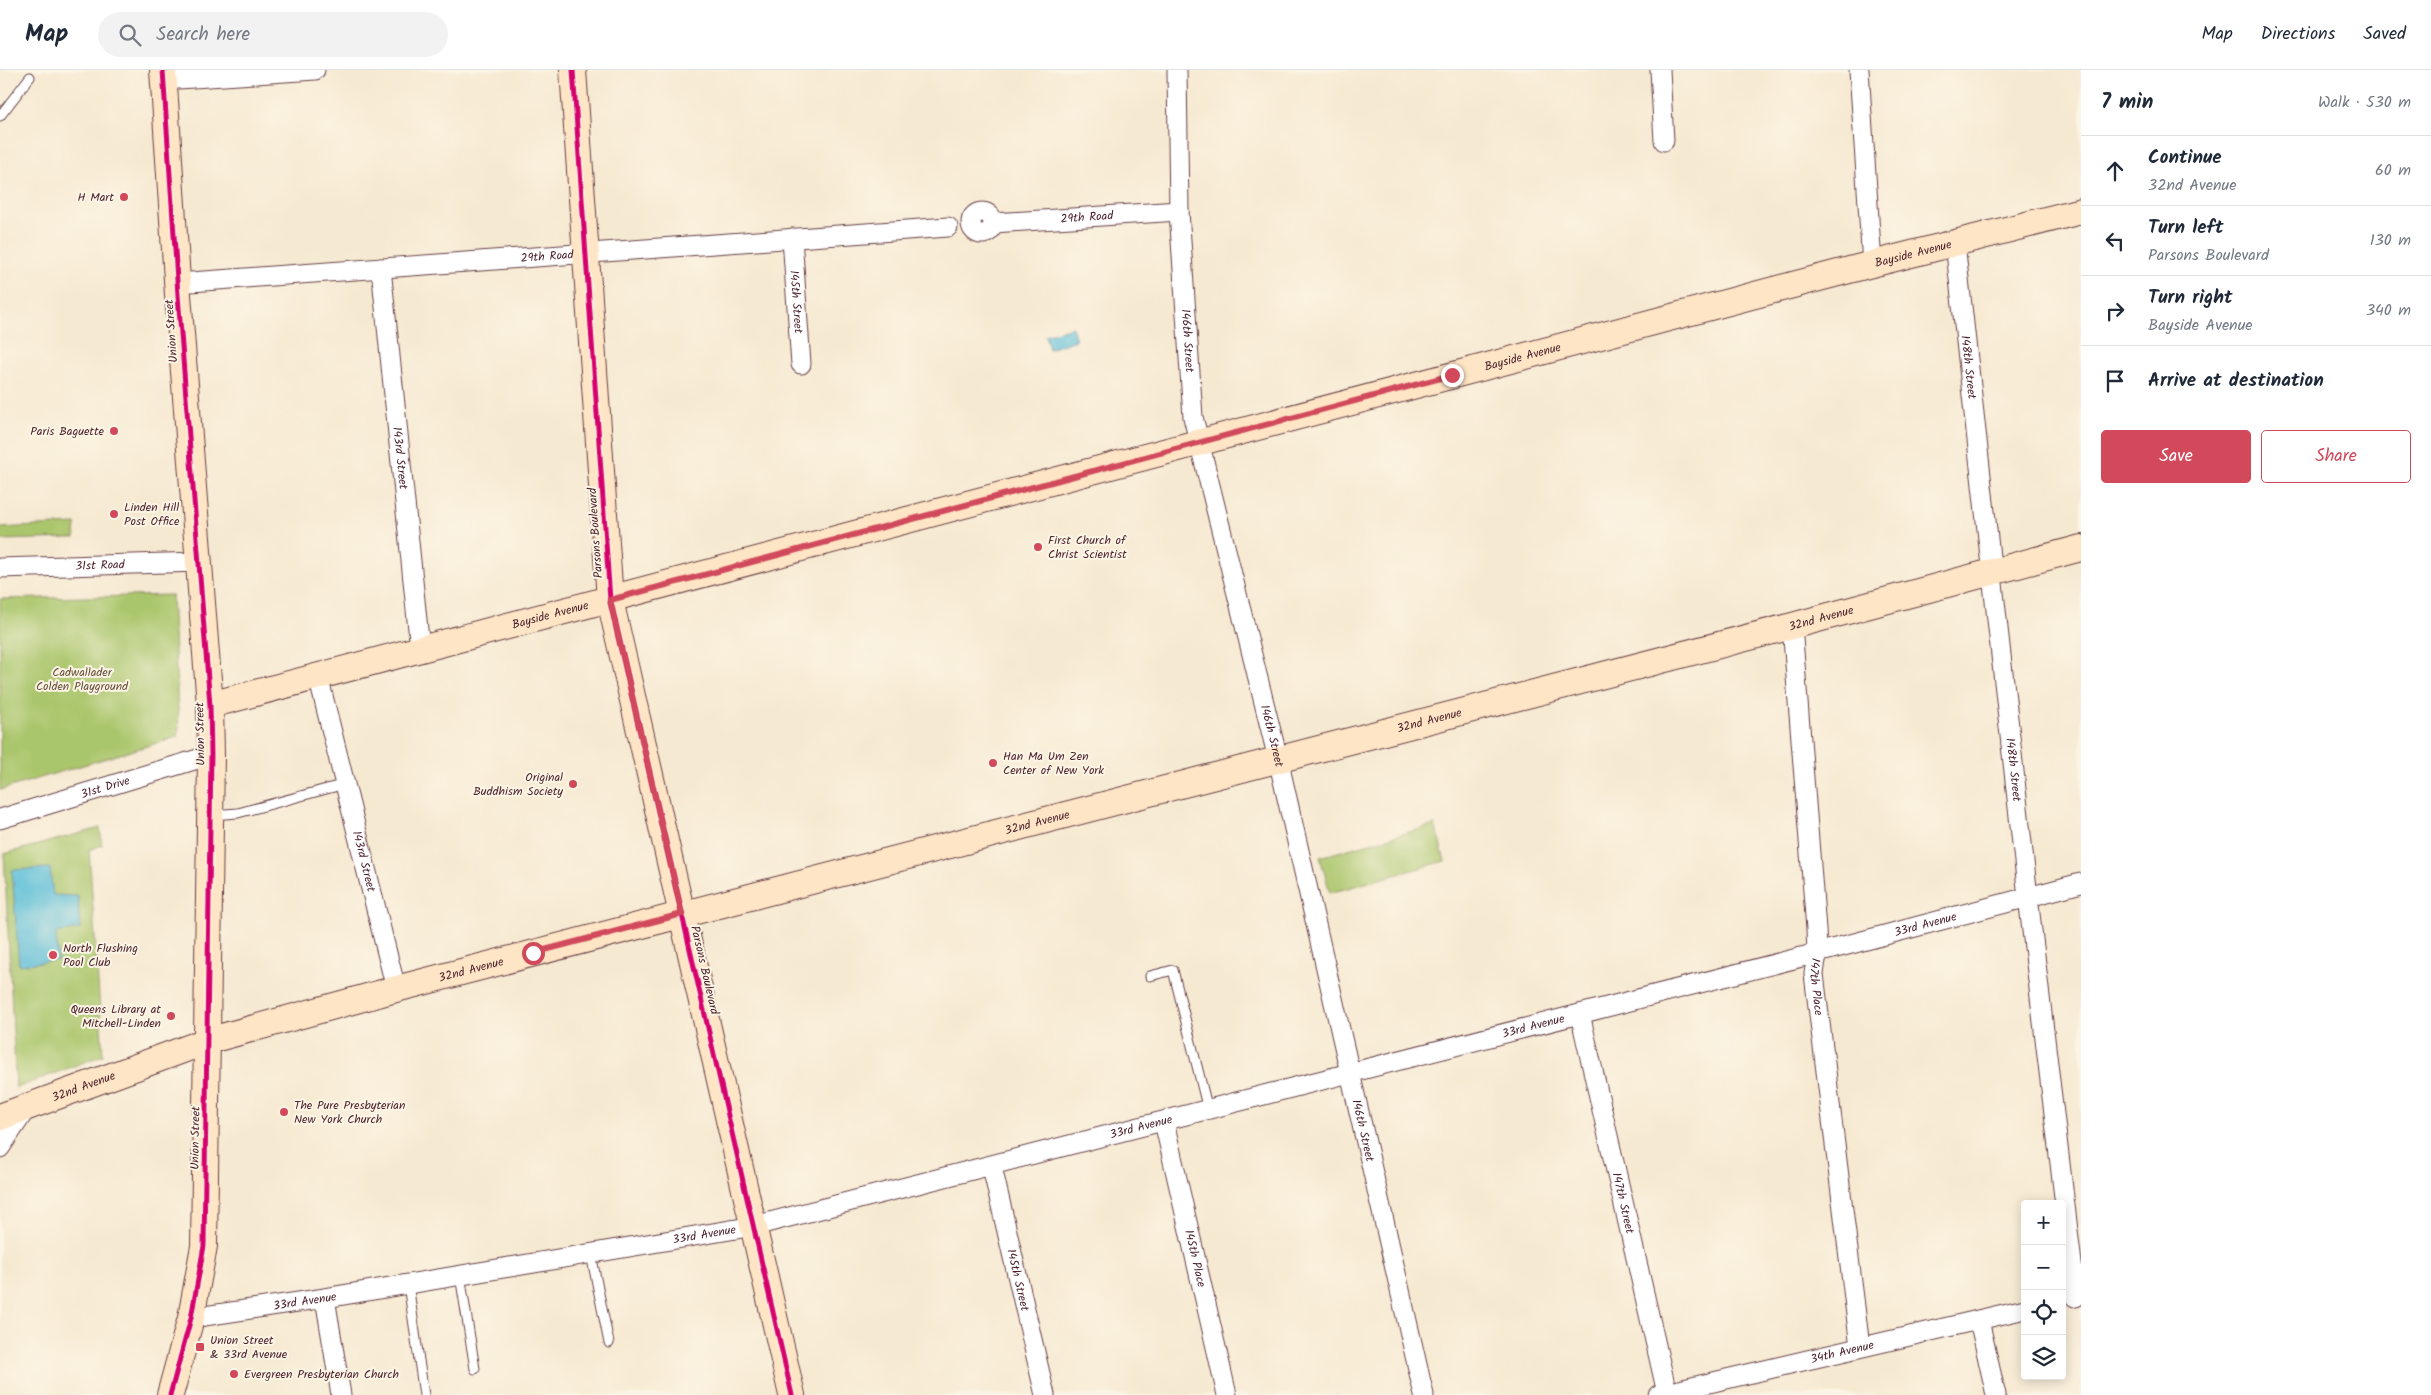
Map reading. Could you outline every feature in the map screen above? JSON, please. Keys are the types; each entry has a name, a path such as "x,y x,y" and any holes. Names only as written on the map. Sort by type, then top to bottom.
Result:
{"street":[{"path":"163,75 314,70"},
{"name":"Parsons Boulevard","path":"573,70 610,600 792,1395"},
{"name":"146th Street","path":"1177,70 1179,211 1194,418 1278,759 1424,1395"},
{"path":"1660,70 1664,141"},
{"path":"1860,70 1872,264"},
{"name":"Union Street","path":"163,75 177,283 210,705 211,755 204,1246 191,1318 170,1395"},
{"name":"29th Road","path":"993,223 1179,211"},
{"name":"Bayside Avenue","path":"210,705 1872,264 2081,211"},
{"name":"29th Road","path":"177,283 948,227"},
{"name":"145th Street","path":"792,238 800,364"},
{"name":"148th Street","path":"1955,243 2073,1297"},
{"name":"143rd Street","path":"381,268 420,649"},
{"name":"32nd Avenue","path":"0,1117 207,1041 396,989 1792,626 2081,548"},
{"name":"31st Road","path":"0,568 199,562"},
{"name":"147th Place","path":"1792,626 1817,953 1814,974 1860,1347"},
{"name":"143rd Street","path":"318,676 396,989"},
{"name":"31st Drive","path":"0,819 211,755"},
{"name":"33rd Avenue","path":"191,1318 325,1298 754,1226 992,1167 2081,883"},
{"name":"147th Street","path":"1580,1014 1663,1394"},
{"path":"0,1148 28,1106"},
{"name":"145th Place","path":"1164,1122 1227,1395"},
{"name":"145th Street","path":"992,1167 1045,1395"},
{"path":"325,1298 341,1395"},
{"name":"34th Avenue","path":"1663,1394 2021,1310"},
{"path":"1979,1320 1996,1395"}],"lane":[{"path":"0,116 30,77"},
{"path":"210,816 238,813 345,784"},
{"path":"1150,976 1173,970 1208,1110"},
{"path":"591,1254 610,1344"},
{"path":"460,1275 475,1369"},
{"path":"408,1284 424,1395"}],"green space":[{"path":"76,524 75,538 0,540 0,528"},
{"name":"Cadwallader Colden Playground","path":"172,595 179,730 177,737 0,790 0,599"},
{"path":"1435,825 1445,861 1330,893 1320,857"},
{"name":"North Flushing Pool Club","path":"100,828 102,845 89,850 103,1055 16,1088 4,854"}],"water":[{"path":"1072,327 1076,340 1049,349 1045,335"},
{"path":"50,868 53,895 78,896 80,929 56,933 58,960 19,965 12,870"}],"cycle path":[{"path":"163,70 178,295 210,705 211,755 204,1246 191,1318 170,1395"},
{"path":"573,70 610,600 792,1395"}],"place":[{"name":"H Mart","path":"124,197"},
{"name":"Paris Baguette","path":"114,431"},
{"name":"Linden Hill Post Office","path":"114,514"},
{"name":"First Church of Christ Scientist","path":"1038,547"},
{"name":"Han Ma Um Zen Center of New York","path":"993,763"},
{"name":"Original Buddhism Society","path":"573,784"},
{"name":"North Flushing Pool Club","path":"53,955"},
{"name":"Queens Library at Mitchell-Linden","path":"171,1016"},
{"name":"The Pure Presbyterian New York Church","path":"284,1112"},
{"name":"Union Street & 33rd Avenue","path":"200,1347"},
{"name":"Evergreen Presbyterian Church","path":"234,1374"}],"route":[{"path":"533,953 682,914 610,600 1452,375"}]}
